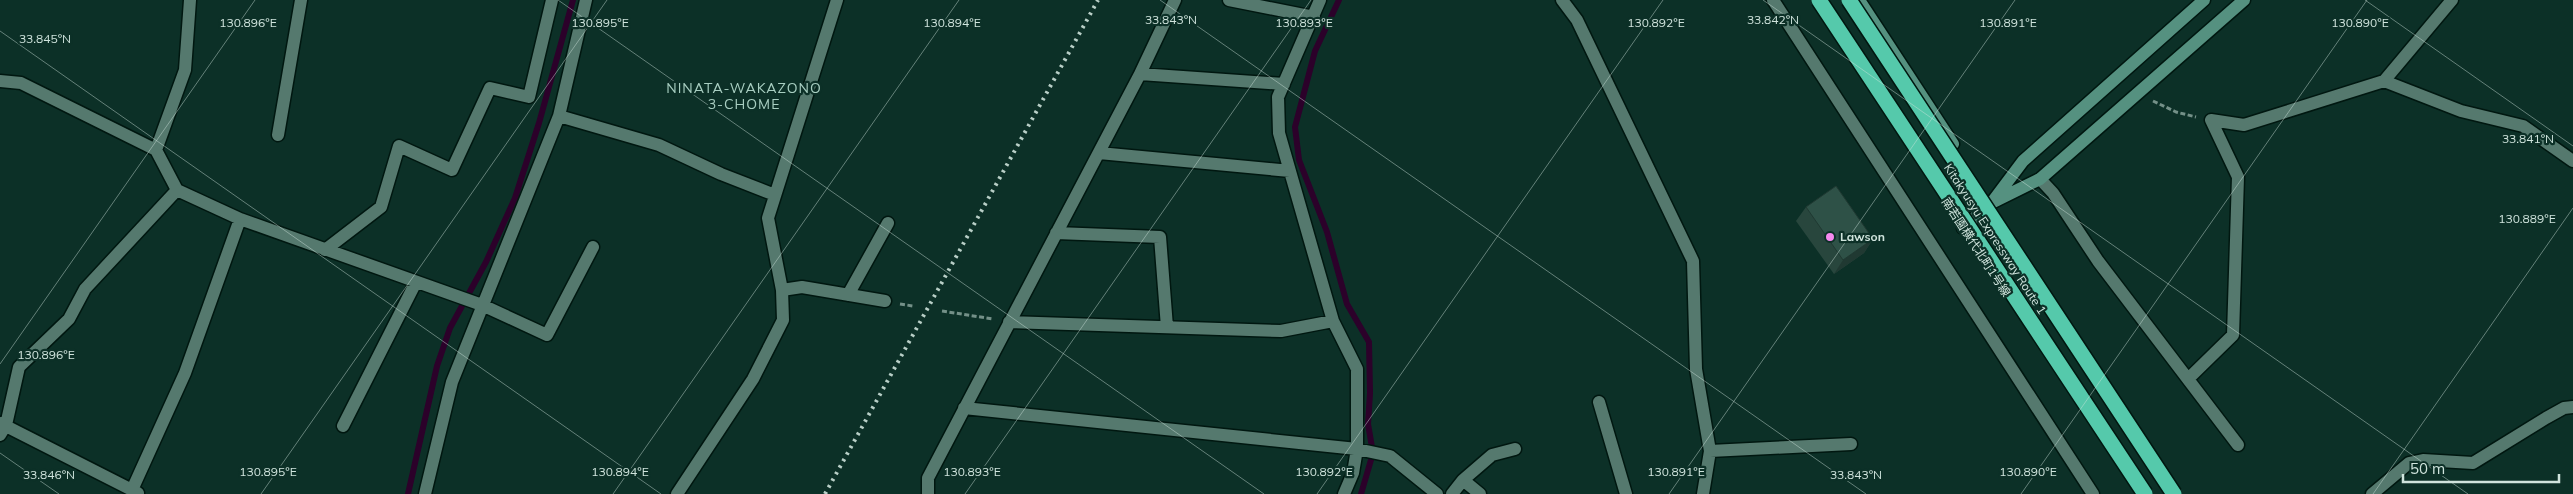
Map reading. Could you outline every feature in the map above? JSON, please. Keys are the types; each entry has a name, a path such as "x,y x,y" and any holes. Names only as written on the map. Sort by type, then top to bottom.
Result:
{"highway":[{"name":"Kitakyusyu Expressway Route 1","path":"1819,0 2145,494"},
{"name":"Kitakyusyu Expressway Route 1","path":"1849,0 2174,494"}],"street":[{"path":"156,150 185,70 190,0"},
{"path":"278,135 301,0"},
{"path":"325,250 381,207 399,146 452,170 490,88 529,97 552,0"},
{"path":"425,494 452,382 482,305 532,188 559,116 586,0"},
{"path":"677,494 753,379 783,320 782,290 768,218 837,0"},
{"path":"928,494 928,478 1140,74 1175,0"},
{"path":"1229,0 1314,16"},
{"path":"1320,0 1278,98 1279,134 1333,321 1357,369 1363,450 1344,494"},
{"path":"1562,0 1577,20 1693,261 1696,369 1710,451 1703,494"},
{"path":"1773,0 2093,494"},
{"name":"南若園横代北町1号線","path":"1814,0 2140,494"},
{"path":"1859,0 2181,494"},
{"path":"1963,228 1991,203 2023,161 2204,0"},
{"path":"1991,203 2040,180 2244,0"},
{"path":"2211,120 2244,125 2384,81 2452,0"},
{"path":"1140,74 1284,84"},
{"path":"0,81 20,83 156,150 177,190 240,220 482,305 548,335 593,247"},
{"path":"2384,81 2460,111 2523,126 2573,161"},
{"path":"559,116 659,145 721,174 776,195"},
{"path":"2189,378 2233,335 2238,177 2211,120"},
{"path":"1099,153 1290,171"},
{"path":"2040,180 2053,193 2098,261 2189,378 2238,445"},
{"path":"177,190 85,289 69,319 19,367 2,428 136,492 186,373 240,220"},
{"path":"848,295 888,223"},
{"path":"1056,233 1160,238 1167,327"},
{"path":"343,426 416,282"},
{"path":"782,290 802,287 885,301"},
{"path":"1009,322 1281,331 1333,321"},
{"path":"1599,402 1626,494"},
{"path":"2372,494 2409,463 2422,460 2473,463 2546,418 2564,408 2573,407"},
{"path":"964,408 1363,450 1390,456 1437,494"},
{"path":"1710,451 1851,444"},
{"path":"1452,494 1463,480 1492,455 1515,449"},
{"path":"1463,480 1480,494"}],"path":[{"path":"2138,94 2176,112 2211,120"},
{"path":"942,311 1009,322"}],"building":[{"path":"1836,186 1873,239 1843,260 1806,207"}],"waterway":[{"path":"408,494 437,366 450,328 486,262 515,198 539,123 573,0"},
{"path":"1339,0 1315,51 1295,127 1299,160 1327,232 1347,304 1369,342 1370,393 1368,424 1373,453 1361,494"}],"railway":[{"path":"825,494 1098,0"}],"place":[{"name":"Lawson","path":"1830,237"}],"district":[{"name":"NINATA-WAKAZONO 3-CHOME","path":"744,96"}]}
